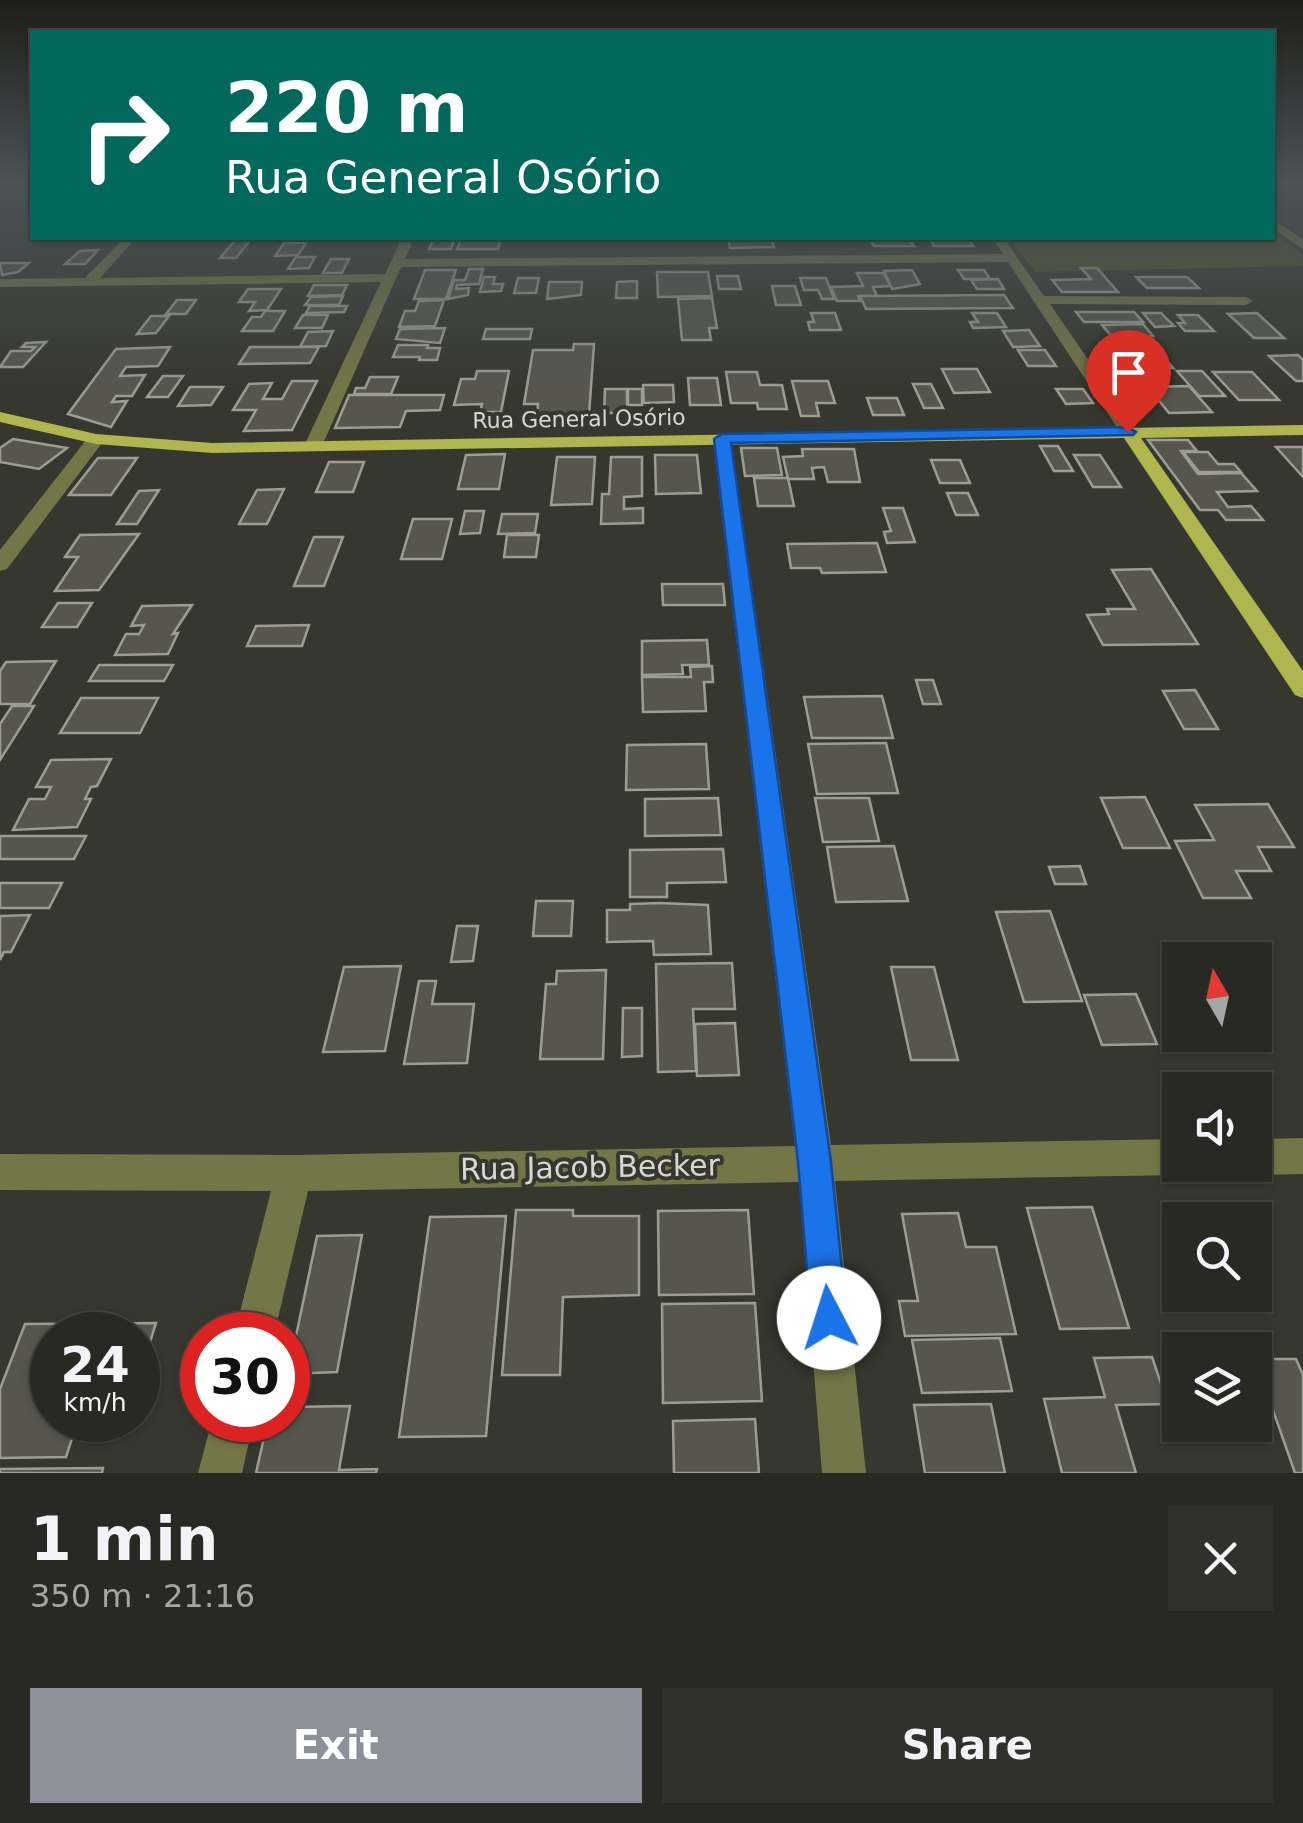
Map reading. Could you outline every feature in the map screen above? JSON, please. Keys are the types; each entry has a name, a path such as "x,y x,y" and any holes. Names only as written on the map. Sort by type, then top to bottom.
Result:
{"main road":[{"name":"Rua General Osório","path":"0,418 96,439 212,448 1303,430"},
{"path":"1128,432 1303,689"}],"street":[{"path":"90,282 115,255"},
{"path":"313,446 400,255"},
{"path":"0,283 393,271 706,255 1012,258"},
{"path":"1010,255 1128,432"},
{"path":"1043,300 1246,301"},
{"path":"0,564 96,439"},
{"path":"722,439 814,1162 844,1473"},
{"path":"1272,1156 1303,1156"},
{"name":"Rua Jacob Becker","path":"0,1172 294,1172 1162,1158"},
{"path":"260,1312 294,1172"},
{"path":"220,1473 228,1442"}],"green space":[{"path":"1022,255 1303,255 1303,266 1035,272"}],"building":[{"path":"76,255 94,255 85,264 65,264"},
{"path":"296,257 315,257 309,268 288,269"},
{"path":"331,259 349,259 342,273 323,273"},
{"path":"0,263 29,263 18,272 2,275"},
{"path":"1081,268 1097,268 1118,292 1062,292 1052,280 1091,279"},
{"path":"469,269 483,269 479,284 457,285 456,289 469,288 468,295 448,299 454,280 465,280"},
{"path":"425,270 456,270 446,299 414,299"},
{"path":"912,270 920,284 892,289 884,271"},
{"path":"958,270 984,270 990,279 964,279"},
{"path":"657,272 708,272 712,296 658,297"},
{"path":"857,273 884,273 890,286 873,287 877,296 858,296 860,301 837,301 831,287 863,286"},
{"path":"717,276 738,276 741,289 719,289"},
{"path":"484,277 495,277 493,284 503,284 501,291 480,292"},
{"path":"1136,277 1187,277 1199,288 1147,288"},
{"path":"518,278 539,278 536,293 514,293"},
{"path":"800,278 826,278 834,299 822,299 818,290 804,290"},
{"path":"998,279 1004,289 977,289 971,280"},
{"path":"637,281 637,298 616,298 617,282"},
{"path":"549,282 582,282 581,295 547,299"},
{"path":"314,285 347,285 342,295 308,296"},
{"path":"772,286 795,286 801,305 776,305"},
{"path":"248,289 281,289 267,310 249,311 255,302 239,302"},
{"path":"1004,295 1013,308 866,309 860,296"},
{"path":"343,296 339,305 305,305 311,297"},
{"path":"712,298 717,328 709,328 711,340 682,340 678,299"},
{"path":"177,300 196,300 186,314 166,314"},
{"path":"444,300 435,326 399,327 405,311 415,311 419,301"},
{"path":"310,306 347,306 344,312 306,313"},
{"path":"265,311 285,311 273,331 242,331 252,317 261,317"},
{"path":"1076,312 1134,312 1143,322 1084,322"},
{"path":"811,313 835,313 841,330 810,330 808,322 814,322"},
{"path":"972,313 997,313 1006,327 973,328 970,322 978,322"},
{"path":"1143,313 1161,313 1174,326 1155,327"},
{"path":"1257,313 1284,338 1254,338 1228,314"},
{"path":"303,315 328,315 322,328 295,328"},
{"path":"1178,315 1198,315 1214,331 1185,331 1178,323 1185,323"},
{"path":"151,316 169,316 156,333 137,334"},
{"path":"1143,324 1153,336 1112,337 1102,325"},
{"path":"445,328 440,343 396,339 400,329"},
{"path":"486,329 532,329 530,339 483,339"},
{"path":"1029,330 1040,346 1013,347 1003,331"},
{"path":"333,331 326,346 300,347 308,332"},
{"path":"46,342 23,367 0,367 11,351 31,351 35,347 22,347 26,343"},
{"path":"574,344 594,344 589,415 537,416 538,404 524,404 533,350 573,350"},
{"path":"398,345 440,348 437,360 419,360 420,357 393,357"},
{"path":"170,347 158,366 126,367 120,376 145,375 132,396 116,396 112,402 127,401 111,427 68,414 116,349"},
{"path":"250,347 319,347 310,363 239,364"},
{"path":"1018,350 1045,350 1056,366 1028,366"},
{"path":"1298,355 1303,360 1303,381 1296,381 1269,356"},
{"path":"1163,356 1173,368 1141,368 1132,357"},
{"path":"942,369 977,369 990,392 954,393"},
{"path":"477,371 509,371 501,412 480,412 482,404 454,405 461,379 475,379"},
{"path":"1177,371 1202,371 1225,396 1199,396"},
{"path":"726,372 757,372 760,385 782,385 787,409 758,409 757,403 731,403"},
{"path":"1213,372 1252,372 1279,400 1239,400"},
{"path":"163,376 183,376 168,397 147,397"},
{"path":"370,377 398,377 391,394 354,394 356,388 365,388"},
{"path":"688,378 717,378 721,405 690,405"},
{"path":"292,381 317,381 292,430 244,431 256,410 233,410 249,384 272,383 263,399 282,399"},
{"path":"792,381 828,381 835,403 816,403 819,416 801,416"},
{"path":"913,384 931,384 943,408 924,408"},
{"path":"643,385 673,385 674,402 644,403"},
{"path":"1189,386 1212,412 1169,413 1148,387"},
{"path":"190,387 223,387 211,405 178,406"},
{"path":"605,389 627,389 627,413 604,413"},
{"path":"628,389 642,389 642,405 628,405"},
{"path":"1056,389 1083,389 1093,403 1066,404"},
{"path":"349,395 444,395 440,410 406,411 400,427 335,428"},
{"path":"867,398 897,398 904,415 873,415"},
{"path":"13,439 67,448 39,469 0,462 0,448"},
{"path":"1148,440 1188,440 1197,451 1181,451 1198,474 1241,473 1257,491 1217,492 1228,507 1251,506 1263,520 1226,520 1218,510 1200,510"},
{"path":"1040,446 1058,446 1073,471 1054,471"},
{"path":"1276,447 1303,447 1303,477"},
{"path":"741,448 777,448 782,475 745,476"},
{"path":"802,449 854,449 860,482 828,482 824,467 812,468 814,479 788,479 783,457 803,456"},
{"path":"1183,452 1208,452 1218,464 1234,464 1241,472 1199,472"},
{"path":"505,454 499,489 458,489 466,455"},
{"path":"655,455 697,455 701,493 656,494"},
{"path":"1074,455 1100,455 1121,487 1093,487"},
{"path":"557,457 595,457 592,504 551,505"},
{"path":"611,457 642,457 642,496 624,497 624,509 643,508 643,523 601,524 602,494 609,494"},
{"path":"98,458 137,458 111,495 69,495"},
{"path":"931,460 960,460 970,483 940,483"},
{"path":"329,462 364,462 353,492 316,492"},
{"path":"754,478 788,478 794,506 758,506"},
{"path":"284,489 267,524 239,524 257,490"},
{"path":"159,490 137,524 117,524 139,491"},
{"path":"947,493 968,493 978,515 956,515"},
{"path":"883,508 903,508 915,542 887,543 884,532 891,531"},
{"path":"465,511 484,511 480,533 460,534"},
{"path":"502,514 538,514 535,533 498,534"},
{"path":"413,519 452,519 442,559 401,559"},
{"path":"139,534 99,590 55,591 78,557 65,557 80,535"},
{"path":"507,535 539,535 536,557 504,557"},
{"path":"314,537 343,537 324,586 294,586"},
{"path":"877,543 886,572 822,573 820,568 791,568 787,544"},
{"path":"1151,569 1198,644 1103,645 1087,615 1109,614 1107,609 1135,609 1112,570"},
{"path":"662,584 723,584 725,605 663,605"},
{"path":"58,603 92,603 77,627 42,627"},
{"path":"192,605 173,634 178,633 168,654 115,655 126,634 139,634 144,625 131,626 142,606"},
{"path":"309,625 302,646 247,646 256,626"},
{"path":"707,640 709,665 682,665 683,674 642,675 642,641"},
{"path":"56,661 30,704 0,704 0,671 6,662"},
{"path":"99,665 173,665 164,681 89,681"},
{"path":"712,666 713,682 704,682 706,711 643,712 642,677 691,677 690,667"},
{"path":"916,680 933,680 941,704 923,704"},
{"path":"1195,690 1218,729 1184,729 1163,691"},
{"path":"882,696 893,738 812,738 804,697"},
{"path":"81,698 158,698 140,733 60,733"},
{"path":"12,706 34,706 0,760 0,724"},
{"path":"886,743 898,793 817,794 808,744"},
{"path":"706,744 709,789 626,790 627,745"},
{"path":"111,759 85,799 91,799 77,827 13,830 29,799 45,799 51,787 36,787 51,760"},
{"path":"1145,797 1170,848 1123,848 1101,798"},
{"path":"718,798 721,835 645,836 645,799"},
{"path":"815,798 869,798 879,841 823,842"},
{"path":"1268,804 1294,847 1258,847 1271,871 1236,871 1251,898 1203,898 1175,841 1214,840 1195,805"},
{"path":"0,836 86,836 74,859 0,859"},
{"path":"894,846 908,901 836,902 827,847"},
{"path":"723,849 726,882 667,883 667,897 630,897 630,850"},
{"path":"1080,866 1086,884 1055,884 1049,867"},
{"path":"0,883 62,883 49,908 0,908"},
{"path":"536,901 573,901 571,936 533,936"},
{"path":"630,904 708,905 711,954 654,955 653,941 607,942 607,910 630,910"},
{"path":"1050,911 1082,1001 1024,1002 996,912"},
{"path":"30,915 11,952 4,952 0,960 0,916"},
{"path":"457,926 478,926 473,961 451,962"},
{"path":"732,963 735,1009 693,1009 696,1071 658,1072 656,964"},
{"path":"401,966 385,1051 323,1052 344,967"},
{"path":"891,967 934,967 958,1060 911,1060"},
{"path":"606,970 603,1059 540,1059 546,984 556,984 557,971"},
{"path":"419,981 436,981 432,1004 474,1004 467,1063 404,1064"},
{"path":"1136,994 1157,1044 1102,1045 1084,995"},
{"path":"623,1008 642,1008 642,1056 622,1057"},
{"path":"735,1023 739,1075 697,1076 695,1024"},
{"path":"1092,1207 1129,1328 1060,1329 1027,1208"},
{"path":"516,1210 573,1210 573,1216 639,1216 639,1295 563,1297 560,1375 502,1375"},
{"path":"748,1210 754,1294 659,1295 658,1211"},
{"path":"958,1213 966,1247 996,1247 1016,1334 905,1336 899,1301 918,1301 902,1214"},
{"path":"506,1216 486,1436 399,1437 430,1217"},
{"path":"362,1235 337,1372 310,1373 310,1312 301,1312 317,1236"},
{"path":"755,1303 762,1401 663,1403 662,1304"},
{"path":"25,1324 30,1324 30,1442 71,1442 66,1457 0,1458 0,1389"},
{"path":"1000,1338 1012,1391 922,1393 912,1340"},
{"path":"1152,1357 1162,1386 1162,1404 1116,1405 1136,1473 1062,1473 1044,1399 1105,1397 1094,1358"},
{"path":"1272,1359 1296,1359 1303,1375 1303,1473 1295,1473 1272,1407"},
{"path":"991,1404 1005,1473 925,1473 914,1405"},
{"path":"350,1406 339,1470 377,1469 376,1473 256,1473 263,1442 310,1442 310,1407"},
{"path":"755,1419 759,1473 674,1473 673,1421"},
{"path":"103,1468 102,1473 0,1473 0,1469"}],"route":[{"path":"829,1318 814,1162 722,439 1128,432"}]}
